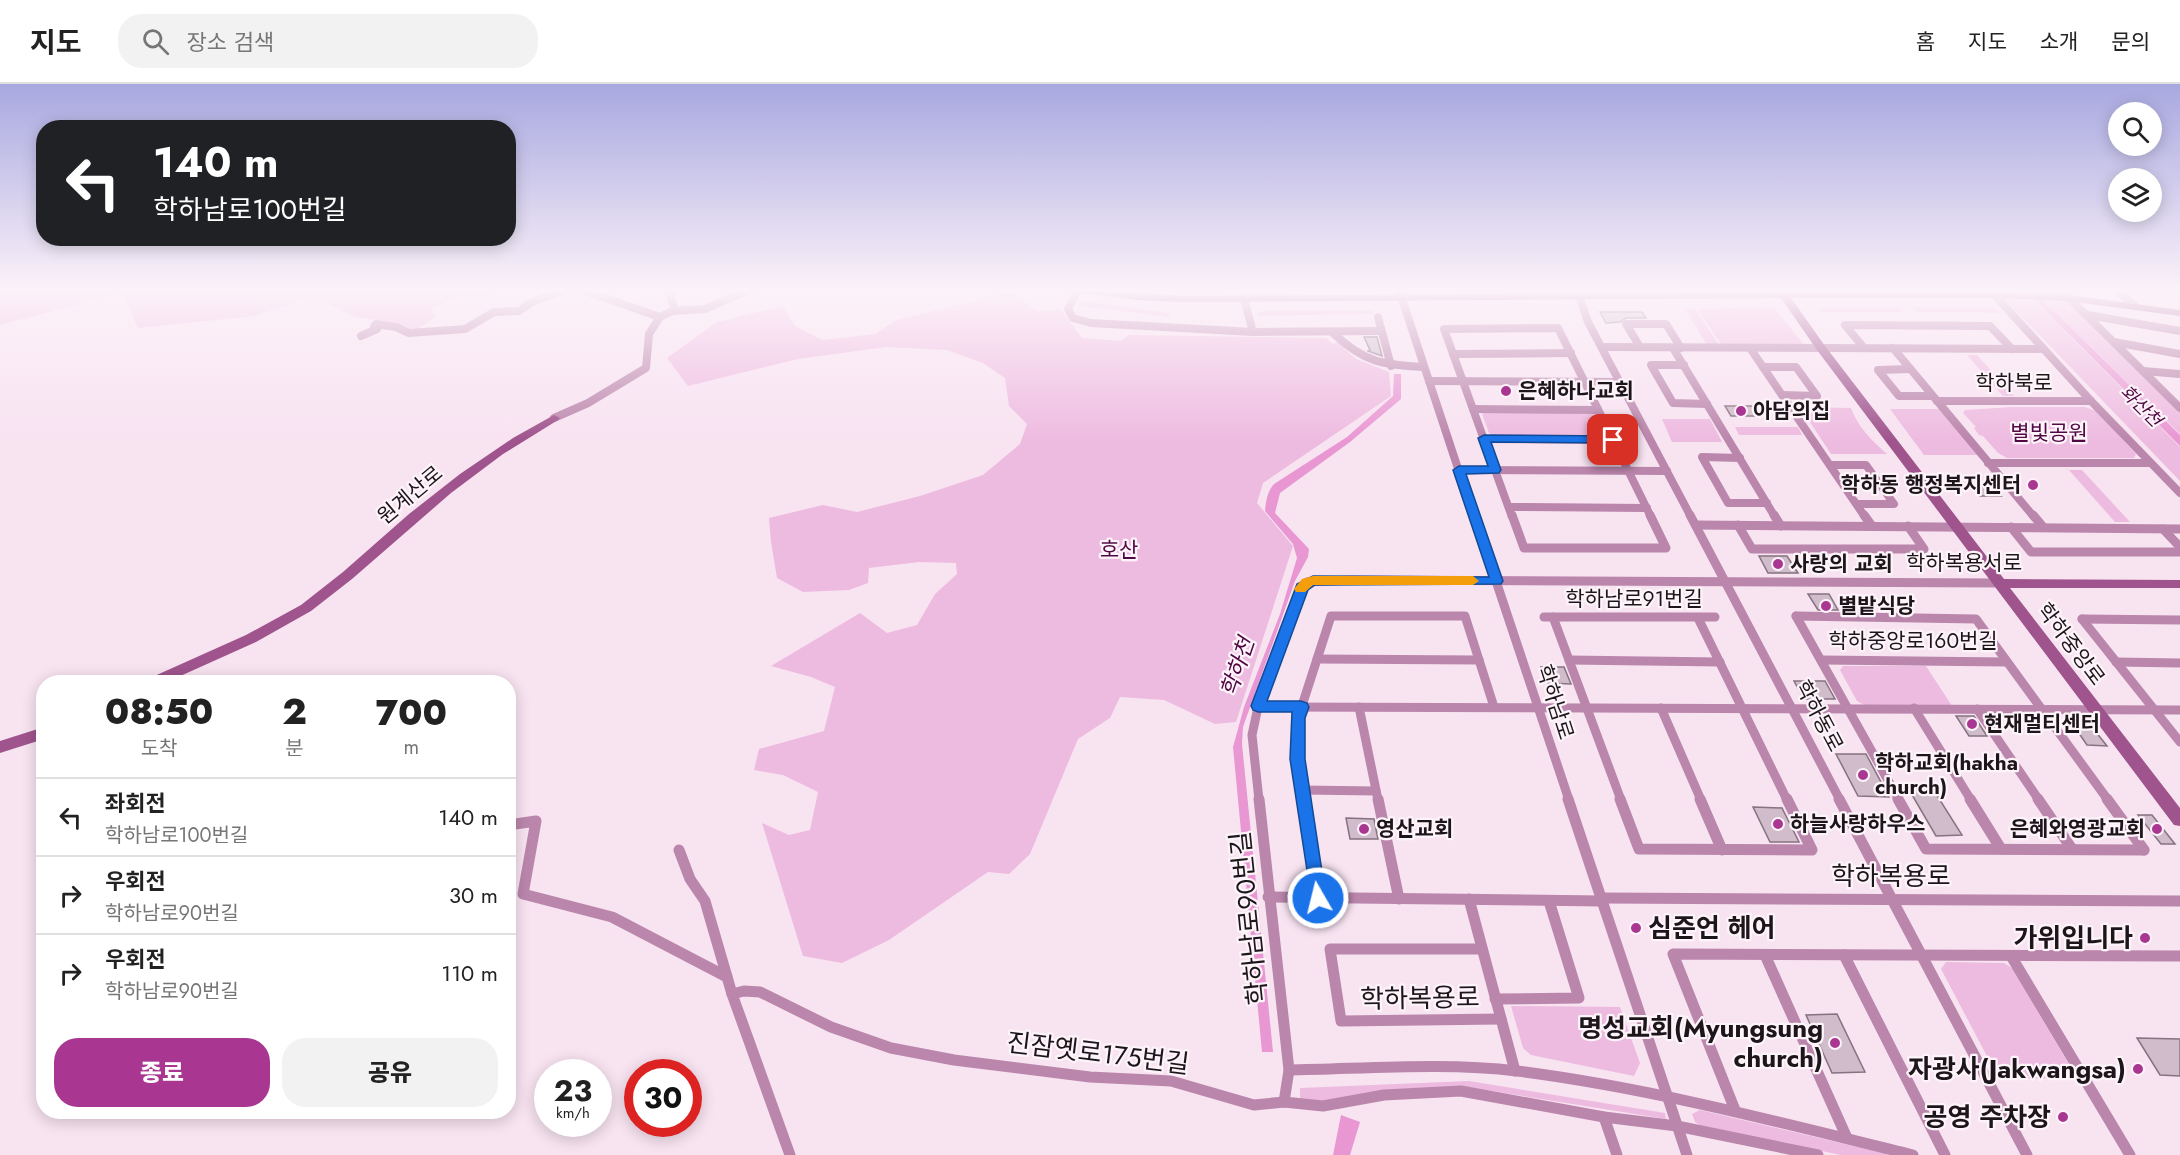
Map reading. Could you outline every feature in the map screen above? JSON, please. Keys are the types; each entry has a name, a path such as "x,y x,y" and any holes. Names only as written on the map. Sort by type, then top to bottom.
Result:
{"street":[{"name":"원계산로","path":"170,675 255,636 304,609 367,561 454,484 526,433 588,403 646,368 648,340"},
{"path":"1342,340 1376,365 1424,366"},
{"path":"1384,340 1391,366"},
{"name":"학하남로","path":"1415,340 1687,1155"},
{"path":"1448,340 1524,548 1666,548 1564,340"},
{"name":"학하동로","path":"1599,340 2028,1155"},
{"path":"1636,340 1640,347"},
{"path":"1673,340 1684,365 1781,526"},
{"name":"학하중앙로","path":"1815,340 2180,820"},
{"path":"1857,340 1864,348"},
{"path":"2003,340 2012,349"},
{"name":"학하북로","path":"2035,340 2180,493"},
{"path":"2114,342 2180,354"},
{"path":"2114,342 2178,404"},
{"path":"1602,347 2043,349"},
{"path":"1750,348 1872,526"},
{"path":"1893,348 2043,527"},
{"path":"1453,354 1571,353"},
{"path":"1684,365 1651,365 1673,403 1707,404"},
{"path":"1763,367 1796,367 1817,396 1783,395"},
{"name":"학하북로","path":"1910,369 1878,370 1899,396 2091,401"},
{"path":"2143,371 2180,374"},
{"path":"1429,381 1620,382"},
{"path":"1473,409 1598,410"},
{"path":"1484,438 1613,440"},
{"path":"1740,458 1702,458 1728,503 1767,503"},
{"path":"1988,463 2150,463"},
{"path":"1830,465 1866,465 1894,504 1857,504"},
{"path":"1459,470 1667,471"},
{"path":"1509,507 1647,508"},
{"path":"1696,525 2180,529"},
{"path":"1738,525 1752,549 1924,549 1908,526"},
{"path":"2011,527 2031,552 2180,552"},
{"path":"2163,529 2180,547"},
{"name":"학하복용서로","path":"1497,581 2180,584"},
{"name":"학하남로90번길","path":"1284,1102 1288,1070 1251,735 1258,706 1299,592 1307,582 1497,581"},
{"path":"1318,898 1298,759 1298,718 1331,616 1465,616 1494,707"},
{"name":"학하중앙로160번길","path":"1796,616 1976,619 2007,662 1821,660 1796,616"},
{"name":"학하남로91번길","path":"1715,618 1548,617 1569,660 1639,849 1722,850"},
{"path":"1661,708 1722,850 1812,850 1698,618"},
{"path":"2180,620 2082,619 2180,742"},
{"path":"1317,659 1479,660"},
{"path":"1569,660 1720,662"},
{"path":"1821,660 1926,849 2144,850 2007,662"},
{"path":"2116,662 2180,663"},
{"path":"1258,706 2180,710"},
{"path":"1359,707 1399,899"},
{"path":"1914,708 2001,849"},
{"path":"1977,709 2072,849"},
{"path":"0,747 36,736"},
{"path":"1302,790 1376,791"},
{"path":"516,824 536,821 523,894 612,917 727,977"},
{"path":"679,850 690,879 705,901 732,994 790,1155"},
{"name":"학하복용로","path":"1268,897 1549,901 1894,899 2180,901"},
{"name":"학하복용로","path":"1469,899 1515,1071"},
{"name":"학하복용로","path":"1495,999 1579,998 1549,901"},
{"name":"학하복용로","path":"1482,949 1330,949 1341,1021 1501,1019"},
{"path":"1735,1110 1673,954 2180,956"},
{"path":"1765,955 1847,1138"},
{"path":"1844,956 1945,1155"},
{"path":"2011,956 2130,1155"},
{"name":"진잠옛로175번길","path":"732,994 744,991 760,992 859,1038 902,1050 954,1060 1090,1077 1171,1082 1254,1105 1284,1102 1323,1106 1384,1095 1461,1091 1604,1117 1677,1126 1818,1155"},
{"path":"1288,1070 1461,1068 1515,1071 1666,1095 1847,1138 1895,1153 1913,1155"},
{"path":"1604,1117 1617,1155"}],"green space":[{"name":"호산","path":"692,340 1328,340 1333,344 1337,342 1356,359 1389,372 1391,396 1263,483 1257,503 1293,546 1236,722 1215,724 1164,700 1120,697 1110,718 1078,739 1030,854 1009,874 988,872 889,940 842,963 803,956 762,823 789,835 810,830 818,792 783,775 754,770 759,749 824,731 835,687 811,677 771,666 860,613 887,633 917,625 935,594 957,574 956,563 919,562 869,568 868,583 849,590 803,592 777,578 769,518 823,505 857,512 920,496 983,475 1020,444 1027,424 1009,406 1005,378 983,363 947,350 886,347 798,359 688,386 667,358"},
{"path":"1704,340 1716,340 1719,345 1707,345"},
{"path":"1718,340 1800,340 1804,345 1721,344"},
{"path":"2044,340 2074,340 2180,447 2180,481"},
{"path":"2084,340 2108,340 2180,411 2180,434"},
{"path":"1967,355 1977,355 2014,396 2003,396"},
{"path":"1800,407 1851,408 1866,433 1887,454 1831,454"},
{"name":"별빛공원","path":"2012,407 2085,407 2096,411 2136,454 2134,458 2007,458 1998,453 1983,436 1979,435 1974,428 1976,427 1963,413 1965,410"},
{"path":"1890,409 1943,409 1978,455 1924,455"},
{"path":"1485,412 1593,412 1600,415 1609,435 1607,437 1494,436 1489,433 1482,414"},
{"path":"1662,419 1710,419 1722,442 1672,442"},
{"path":"1735,427 1798,427 1802,435 1739,435"},
{"path":"2069,470 2082,470 2130,522 2115,522"},
{"path":"1843,666 1926,666 1952,706 1864,705 1857,701 1840,670"},
{"path":"1946,962 2004,963 2012,968 2077,1078 1999,1079 1941,969"},
{"path":"1511,1006 1620,1007 1640,1063 1634,1076 1531,1055 1523,1048"},
{"path":"1469,1081 1665,1113 1666,1119 1460,1086 1307,1103 1300,1098 1300,1088"},
{"path":"1700,1110 1887,1155 1841,1155 1701,1126 1695,1122 1692,1114"}],"water":[{"name":"화산천","path":"2075,340 2084,340 2180,435 2180,446"},
{"path":"1394,374 1401,374 1401,399 1350,442 1280,493 1275,513 1309,549 1308,557 1295,581 1243,727 1242,744 1273,1052 1262,1052 1233,747 1244,707 1280,614 1297,558 1293,544 1265,511 1266,500 1274,484 1347,437 1393,396"},
{"path":"1341,1115 1360,1122 1350,1155 1333,1155"}],"building":[{"path":"1365,340 1378,340 1382,356 1368,351 1370,350"},
{"name":"아담의집","path":"1725,406 1752,406 1758,416 1731,416"},
{"path":"1972,487 1993,487 2001,496 1980,496"},
{"name":"사랑의 교회","path":"1759,556 1787,556 1798,573 1768,573"},
{"name":"별밭식당","path":"1808,594 1829,594 1838,610 1818,610"},
{"path":"1541,667 1564,667 1571,684 1548,683"},
{"path":"1794,681 1825,681 1835,699 1804,699"},
{"name":"현재멀티센터","path":"1956,716 1974,716 1987,736 1969,736"},
{"path":"2074,726 2092,727 2107,746 2087,745"},
{"name":"학하교회(hakha church)","path":"1836,754 1866,754 1889,797 1858,796"},
{"path":"1908,788 1933,789 1962,835 1936,836"},
{"name":"하늘사랑하우스","path":"1753,807 1782,808 1799,842 1770,842"},
{"name":"은혜와영광교회","path":"2138,815 2152,815 2175,844 2161,844"},
{"name":"영산교회","path":"1346,818 1374,819 1378,839 1350,839"},
{"name":"명성교회(Myungsung church)","path":"1837,1014 1865,1072 1832,1073 1806,1015"},
{"path":"2137,1038 2180,1039 2180,1076 2160,1075"}],"slow traffic":[{"path":"1300,589 1307,582 1313,581 1473,581"}],"place":[{"name":"은혜하나교회","path":"1506,391"},
{"name":"아담의집","path":"1741,411"},
{"name":"학하동 행정복지센터","path":"2033,485"},
{"name":"사랑의 교회","path":"1778,564"},
{"name":"별밭식당","path":"1826,606"},
{"name":"현재멀티센터","path":"1972,724"},
{"name":"학하교회(hakha church)","path":"1863,775"},
{"name":"하늘사랑하우스","path":"1778,824"},
{"name":"영산교회","path":"1364,829"},
{"name":"은혜와영광교회","path":"2157,829"},
{"name":"심준언 헤어","path":"1636,928"},
{"name":"가위입니다","path":"2145,938"},
{"name":"명성교회(Myungsung church)","path":"1835,1043"},
{"name":"자광사(Jakwangsa)","path":"2138,1069"},
{"name":"공영 주차장","path":"2063,1117"}],"route":[{"path":"1318,898 1298,759 1298,718 1301,707 1258,706 1302,587 1307,582 1313,581 1497,581 1459,470 1495,470 1484,438 1613,440"}],"water label":[{"name":"학하천","path":"1237,667"}]}
